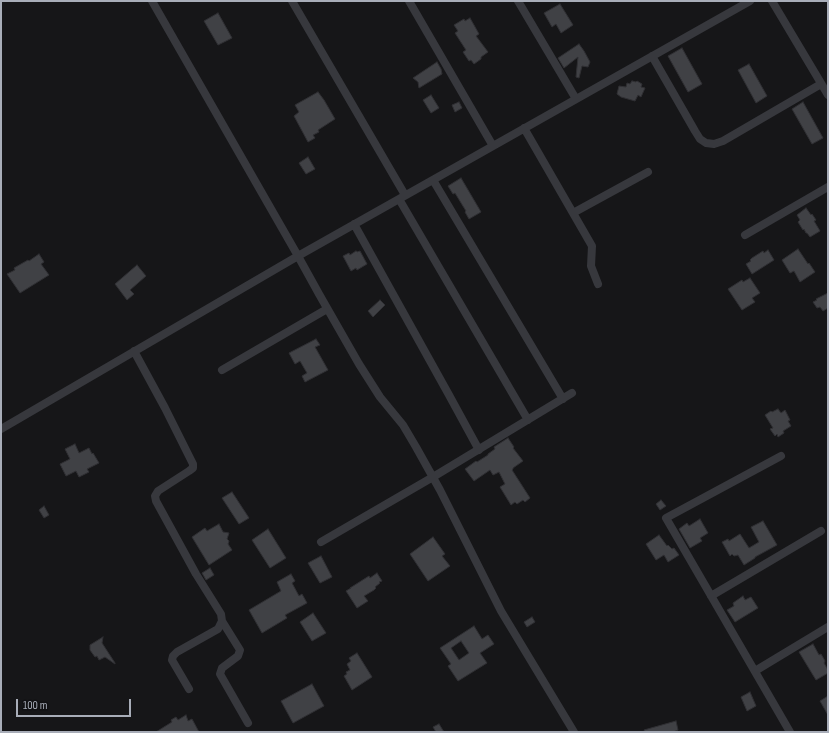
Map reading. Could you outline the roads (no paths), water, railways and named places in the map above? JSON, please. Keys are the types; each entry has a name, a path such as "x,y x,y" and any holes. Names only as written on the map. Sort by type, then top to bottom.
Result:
{"street":[{"path":"152,1 369,380 380,397 403,425 433,477 501,611 574,732"},
{"path":"292,1 528,420"},
{"path":"409,1 493,146"},
{"path":"518,1 576,99"},
{"path":"1,428 354,224 750,1"},
{"path":"772,1 828,95"},
{"path":"652,56 695,131 700,139 706,143 714,144 723,141 821,84"},
{"path":"524,128 592,246 591,266 598,284"},
{"path":"573,213 648,172"},
{"path":"433,180 562,399"},
{"path":"745,235 828,187"},
{"path":"354,224 479,450"},
{"path":"222,370 327,309"},
{"path":"134,351 193,464 190,471 158,491 155,496 156,501 196,574 221,614 222,621 240,650 238,656 222,668 220,674 248,723"},
{"path":"321,542 479,450 572,393"},
{"path":"781,456 666,518 790,732"},
{"path":"711,596 821,531"},
{"path":"189,689 172,660 173,656 177,652 218,629 222,621"},
{"path":"755,671 828,627"}]}
